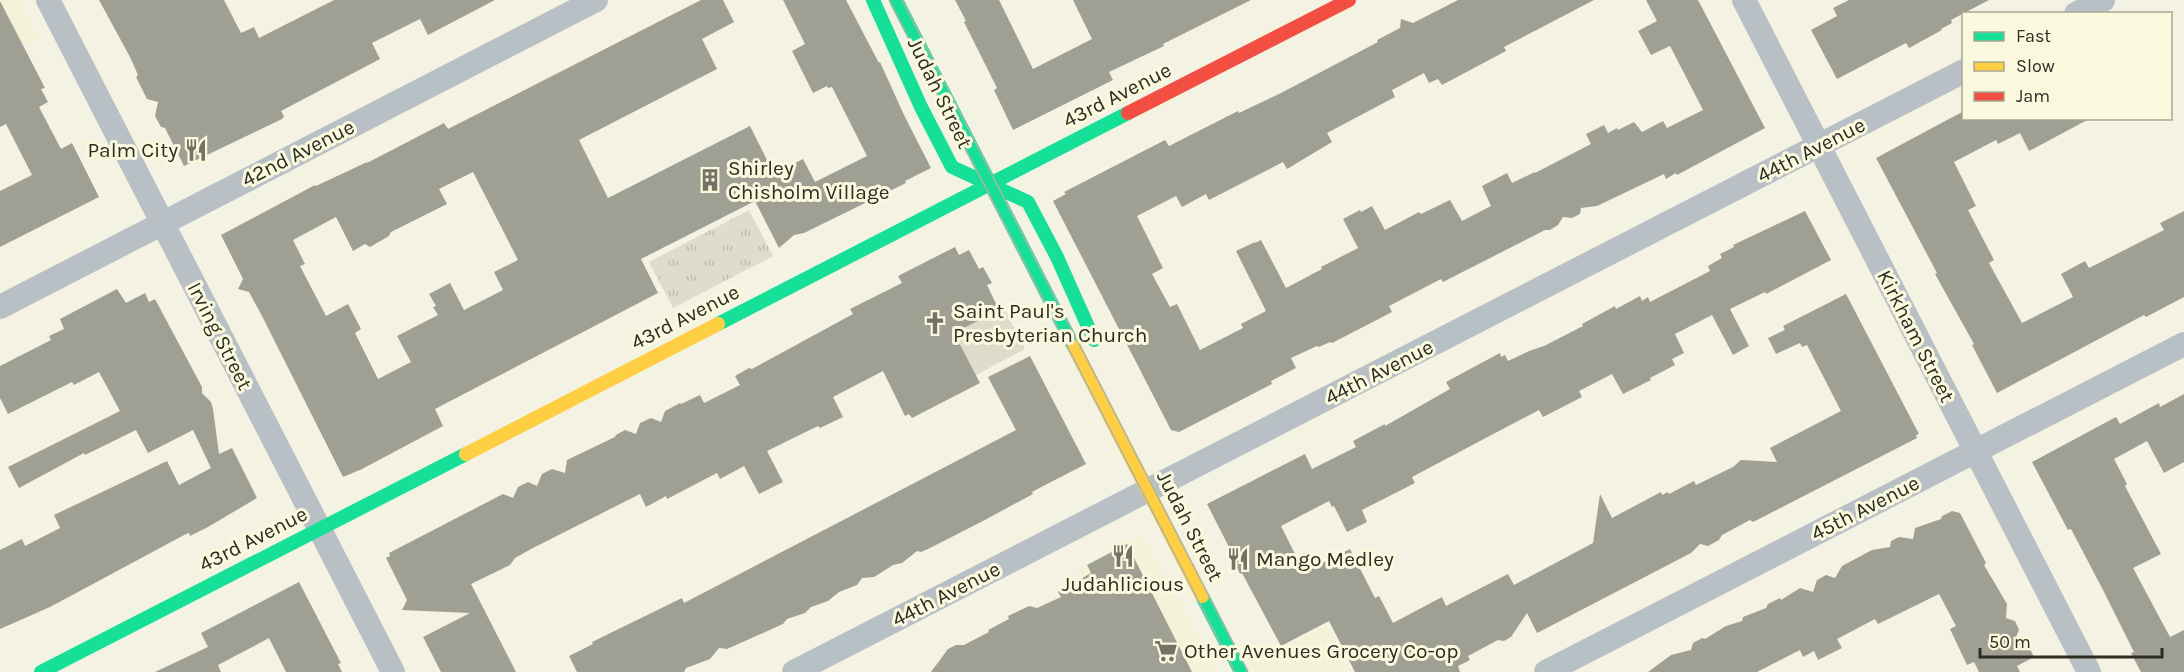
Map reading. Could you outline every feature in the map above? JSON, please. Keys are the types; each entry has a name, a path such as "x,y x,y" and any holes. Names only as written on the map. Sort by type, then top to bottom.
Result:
{"street":[{"name":"Irving Street","path":"48,0 393,672"},
{"name":"42nd Avenue","path":"0,307 596,0"},
{"name":"Judah Street","path":"873,0 921,107 952,167 1028,202 1057,257 1098,350"},
{"name":"Judah Street","path":"896,0 1241,672"},
{"name":"43rd Avenue","path":"40,672 1349,0"},
{"name":"Kirkham Street","path":"1744,0 2089,672"},
{"path":"2080,12 2103,0"},
{"name":"44th Avenue","path":"794,672 1962,72"},
{"name":"45th Avenue","path":"1546,672 2184,345"},
{"name":"Judah Street","path":"1101,400 1102,370"}],"shaded area":[{"path":"0,0 20,0 40,38 0,58"},
{"path":"1142,534 1220,672 1128,672 1075,569"},
{"path":"1327,625 1350,672 1234,672 1278,650"}],"green space":[{"path":"749,210 773,256 673,308 649,262"},
{"path":"1004,308 1025,349 976,375 950,326 980,320"}],"building":[{"path":"99,0 224,0 241,33 254,27 259,38 334,0 495,0 428,35 420,19 372,43 380,59 281,111 284,116 282,119 184,166 165,128 161,127 155,116 158,102 147,99 136,77 138,75 130,57"},
{"path":"701,0 723,0 734,22 702,39 717,69 579,140 608,198 750,126 774,174 803,159 815,182 867,156 832,87 827,86 813,93 792,51 805,44 783,0 846,0 880,62 931,168 905,181 906,183 804,233 794,235 779,248 755,201 641,259 658,293 435,409 443,426 343,477 249,292 238,289 243,279 221,235 315,185 367,163 444,123 448,129","holes":["473,172 518,260 494,272 503,290 464,310 450,283 429,294 438,315 397,336 411,362 378,379 355,333 361,329 348,304 326,316 300,266 305,264 293,240 336,217 353,251 365,244 370,247 389,236 391,232 447,204 439,189"]},
{"path":"955,0 999,0 1033,69 1092,39 1073,0 1251,0 1109,72 1113,80 1013,130 994,90 997,88"},
{"path":"1458,0 1594,0 1504,47 1506,51 1442,85 1438,79 1429,83 1424,73 1392,90 1395,97 1327,133 1332,142 1287,169 1283,162 1209,200 1206,194 1182,207 1176,196 1137,216 1163,268 1152,274 1170,307 1177,304 1200,350 1243,328 1241,324 1266,311 1236,251 1261,240 1286,288 1358,248 1343,219 1360,210 1361,212 1372,206 1385,230 1419,212 1421,214 1450,200 1462,221 1491,206 1482,186 1507,173 1512,183 1535,173 1591,144 1586,134 1604,125 1608,133 1634,122 1642,132 1663,121 1667,128 1703,110 1670,46 1651,55 1638,31 1657,21 1646,0 1698,0 1765,128 1677,175 1676,173 1666,179 1664,174 1597,206 1581,208 1580,214 1572,218 1563,217 1558,225 1550,230 1545,230 1443,282 1441,279 1389,306 1392,312 1332,343 1317,346 1291,358 1296,368 1271,381 1272,384 1179,432 1171,430 1053,201 1066,194 1064,192 1165,140 1169,146 1238,111 1239,113 1279,94 1378,42 1377,40 1400,28 1401,19 1413,23"},
{"path":"1849,0 1989,0 1962,12 1942,30 1909,48 1906,43 1837,79 1811,30 1837,16 1833,8"},
{"path":"0,1 45,88 41,89 48,102 39,107 61,149 72,143 99,197 0,247 0,191 32,175 6,124 0,127"},
{"path":"1962,112 1962,120 2087,120 2029,151 2020,133 1998,144 1996,140 1954,162 1976,206 1968,210 1994,260 1989,263 2022,323 2073,297 2061,274 2085,261 2089,268 2164,230 2160,223 2184,211 2184,297 2146,317 2144,315 1997,393 1972,345 1974,344 1935,274 1937,273 1876,158"},
{"path":"1805,211 1831,260 1766,294 1765,292 1730,309 1749,346 1733,355 1712,315 1675,334 1684,353 1672,359 1675,365 1650,378 1651,380 1623,394 1612,374 1579,391 1582,397 1543,417 1539,410 1412,477 1415,483 1362,510 1367,522 1347,532 1334,506 1332,507 1329,501 1281,526 1304,572 1350,549 1375,598 1379,596 1393,623 1442,597 1446,606 1508,574 1514,585 1593,543 1600,494 1612,518 1661,492 1662,495 1668,492 1669,494 1694,481 1696,485 1733,467 1741,460 1777,462 1770,448 1841,411 1807,345 1802,347 1800,343 1776,354 1768,338 1785,330 1783,326 1846,294 1919,434 1916,435 1917,438 1753,522 1750,520 1722,535 1719,540 1708,546 1700,544 1691,553 1537,633 1527,613 1511,637 1504,641 1498,640 1468,656 1470,660 1458,666 1460,672 1355,672 1329,621 1281,646 1242,573 1240,574 1207,504 1305,454 1312,469 1356,447 1353,441 1385,424 1385,426 1450,389 1446,382 1500,353 1501,357 1505,355 1508,361 1583,326 1582,324 1615,306 1616,309 1640,296 1642,301 1648,297 1650,302 1710,271 1708,266 1722,258 1720,254 1734,247 1733,245"},
{"path":"955,247 959,255 969,250 979,269 983,267 992,283 987,285 999,310 954,333 980,383 912,418 909,414 905,416 883,371 833,397 843,417 820,428 818,426 767,451 783,482 759,494 744,466 720,479 717,473 667,499 666,496 646,507 640,494 531,549 515,558 510,565 471,584 516,672 441,672 423,637 470,613 402,610 407,600 386,558 390,556 389,553 503,494 513,498 518,487 528,482 537,486 542,474 552,469 565,473 567,460 625,430 636,434 640,423 651,418 661,422 665,411 680,403 700,395 704,403 740,385 735,376 853,314 850,309 902,283 898,276"},
{"path":"117,289 126,303 145,293 149,302 155,299 202,387 202,393 211,402 219,454 232,448 257,498 208,527 190,536 189,533 186,534 50,607 0,629 0,550 22,539 25,546 60,528 54,515 167,461 179,485 211,468 193,430 148,453 136,430 85,455 84,453 19,488 8,467 120,411 99,372 74,385 72,382 8,414 0,398 0,366 51,340 49,336 64,329 60,319"},
{"path":"1030,356 1086,464 981,522 930,548 921,552 917,551 902,563 893,565 874,577 862,578 857,585 839,592 828,601 811,607 805,613 787,619 783,624 727,649 719,648 710,659 686,668 684,672 577,672 569,656 593,644 592,642 682,598 684,603 1016,430 988,377"},
{"path":"2184,394 2184,462 2164,473 2147,441 2114,459 2127,484 2125,486 2161,554 2133,568 2170,637 2184,630 2184,672 2141,672 2131,653 2134,652 2103,590 2032,462 2116,417 2120,424 2159,403 2160,407"},
{"path":"1952,511 1960,513 1986,563 1984,565 2007,604 2006,618 2015,621 2019,630 2016,637 2029,647 2034,657 2017,666 2020,672 1979,672 1974,662 1967,665 1950,629 1956,626 1939,594 1878,624 1875,619 1837,639 1842,648 1818,660 1814,651 1803,657 1800,650 1757,672 1648,672 1671,655 1691,650 1693,643 1702,638 1705,639 1726,626 1742,621 1743,617 1766,608 1768,604 1780,598 1781,600 1800,588 1813,592 1817,580 1826,575 1835,578 1842,566 1872,550 1890,547 1891,541 1899,537 1913,539 1915,528 1941,519 1942,516"},
{"path":"1127,544 1192,672 931,672 948,649 956,645 964,645 989,632 988,630 1009,619 1008,616 1029,606 1037,608 1061,597 1058,592 1091,573 1087,565"},
{"path":"299,582 341,663 338,664 342,672 286,672 269,638 218,665 221,672 155,672 208,647 201,633"}],"tram line":[{"path":"889,0 1235,672"},
{"path":"902,0 1248,672"}],"traffic: fast":[{"path":"873,0 921,107 952,167 1028,202 1057,257 1094,340"},
{"path":"896,0 1074,347"},
{"path":"718,324 1128,113"},
{"path":"41,672 466,454"},
{"path":"1202,596 1241,672"}],"traffic: slow":[{"path":"466,454 718,324"},
{"path":"1074,347 1202,596"}],"traffic: jam":[{"path":"1128,113 1349,0"}],"place":[{"name":"Palm City","path":"196,150"},
{"name":"Shirley Chisholm Village","path":"710,180"},
{"name":"Saint Paul's Presbyterian Church","path":"935,323"},
{"name":"Judahlicious","path":"1123,556"},
{"name":"Mango Medley","path":"1238,559"},
{"name":"Other Avenues Grocery Co-op","path":"1166,651"}]}
